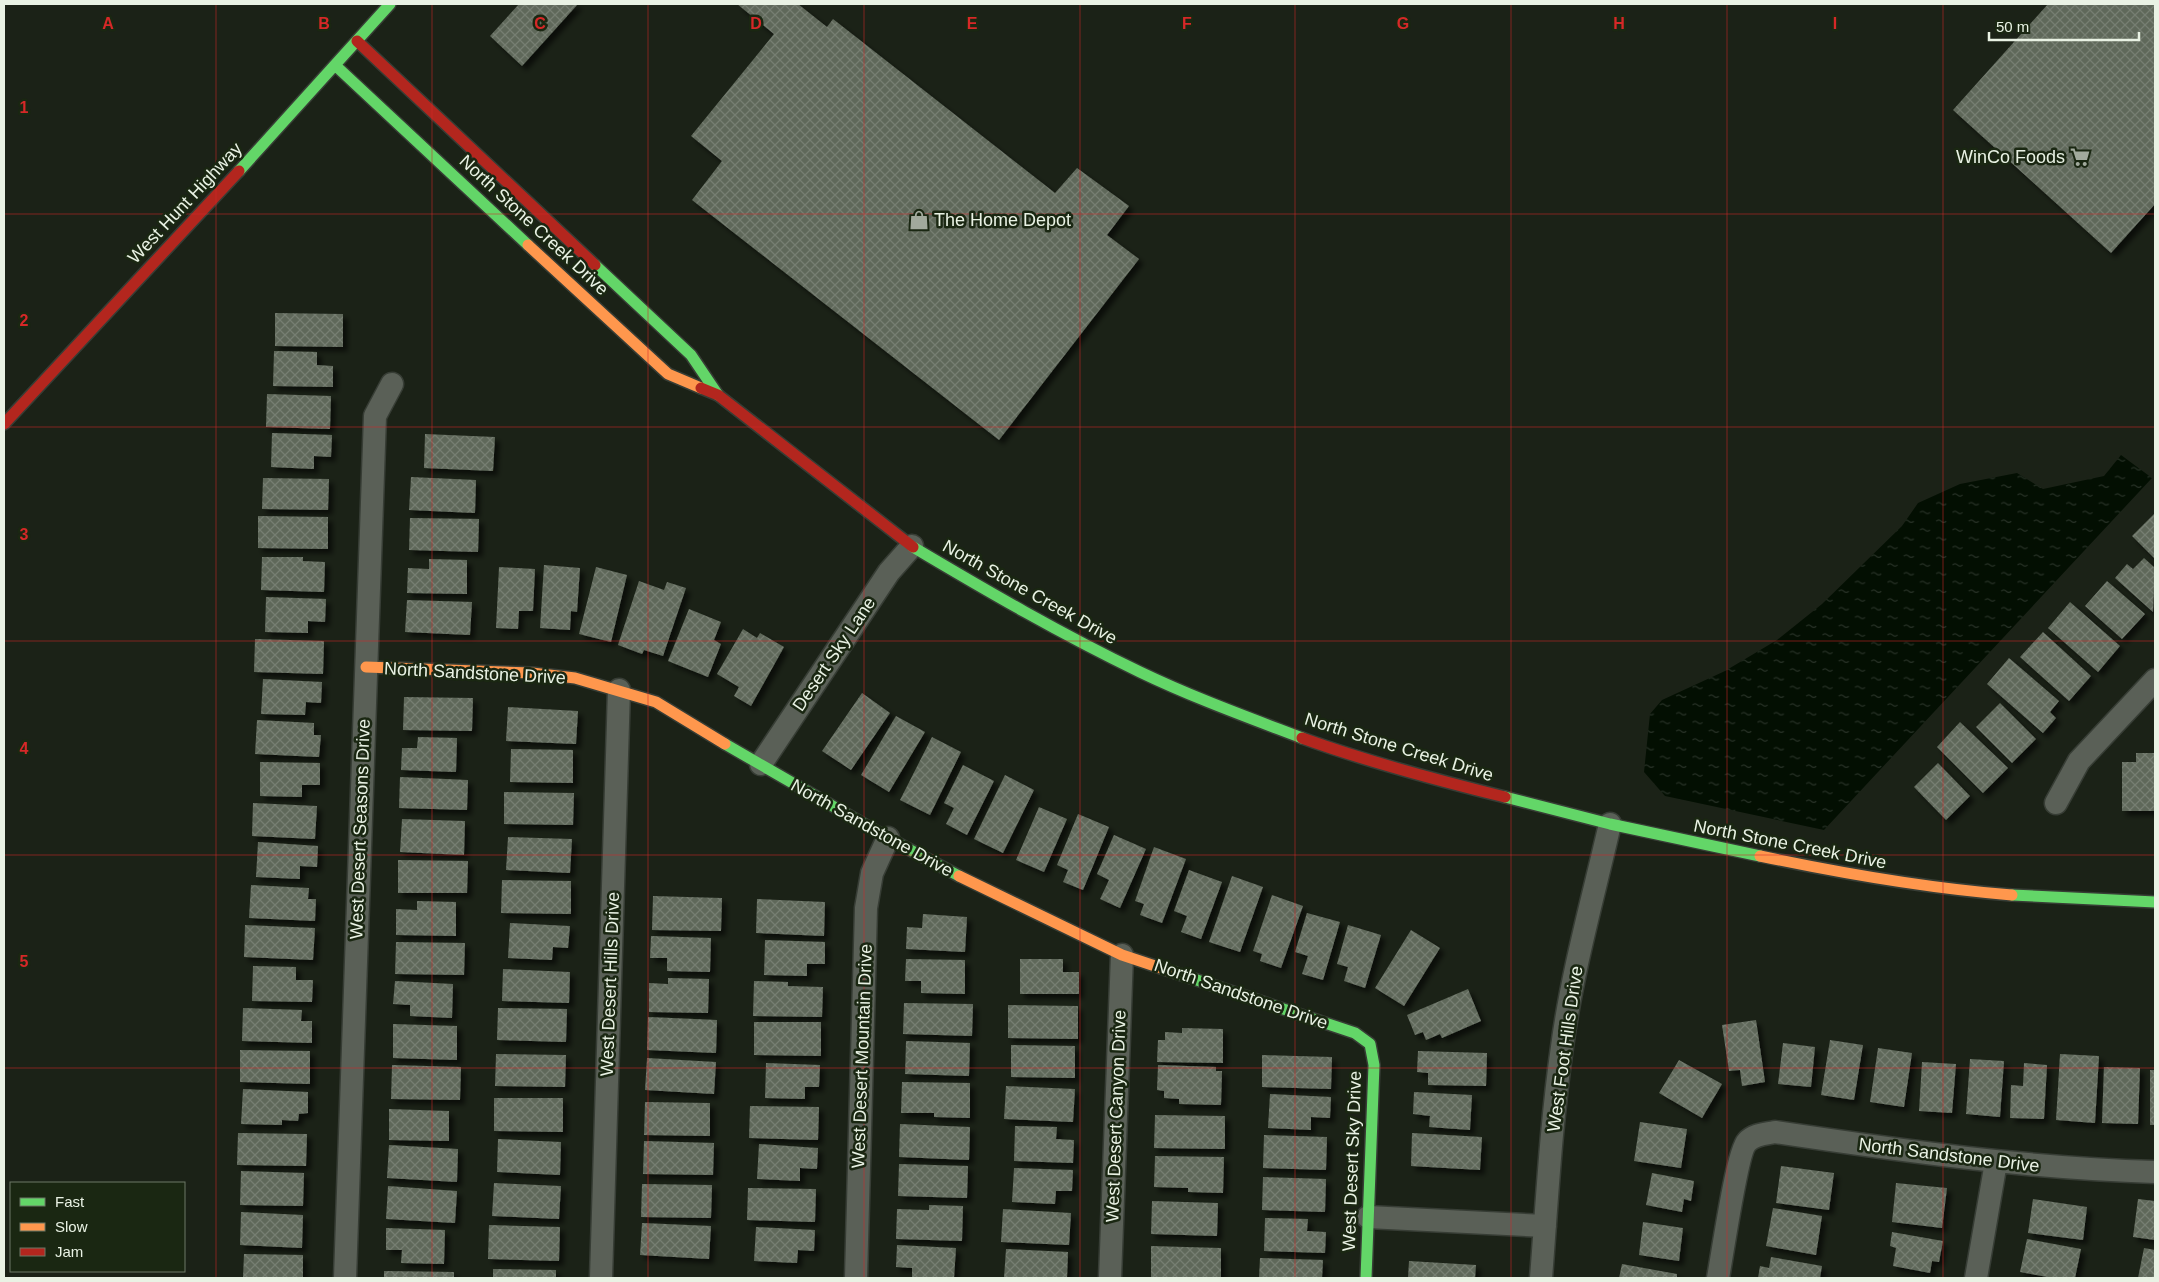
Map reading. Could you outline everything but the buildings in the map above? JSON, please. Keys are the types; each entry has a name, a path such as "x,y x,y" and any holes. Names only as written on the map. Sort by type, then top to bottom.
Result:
{"street":[{"name":"West Hunt Highway","path":"4,424 336,66 390,4"},
{"name":"North Stone Creek Drive","path":"357,40 691,355 718,395"},
{"name":"North Stone Creek Drive","path":"336,66 668,374 718,395 912,546 1013,606 1140,672 1210,703 1343,753 1417,775 1610,824 1791,864 1910,885 2065,899 2155,902"},
{"name":"West Desert Seasons Drive","path":"345,1278 375,416 392,384"},
{"name":"Desert Sky Lane","path":"761,764 889,572 912,546"},
{"name":"North Sandstone Drive","path":"366,668 532,673 574,678 656,702 888,838 985,890 1122,955 1355,1033 1370,1044"},
{"name":"West Desert Hills Drive","path":"601,1278 619,690"},
{"path":"2056,803 2079,761 2152,691"},
{"name":"West Foot Hills Drive","path":"1542,1278 1562,1046 1573,981 1610,824"},
{"name":"West Desert Mountain Drive","path":"856,1278 866,908 872,873 888,838"},
{"name":"West Desert Canyon Drive","path":"1110,1278 1122,955"},
{"name":"West Desert Sky Drive","path":"1366,1278 1374,1065 1370,1044"},
{"name":"North Sandstone Drive","path":"1718,1278 1738,1165 1745,1143 1756,1136 1775,1132 1996,1162 2069,1169 2155,1172"},
{"path":"1976,1278 1996,1162"},
{"path":"1368,1216 1545,1226"}],"water":[{"path":"2121,455 2152,478 1824,830 1665,796 1644,772 1650,714 1662,700 1725,671 1777,640 1822,604 1902,526 1918,503 1960,484 2017,473 2043,489 2104,476"}],"traffic: fast":[{"path":"239,171 390,4"},
{"path":"336,66 528,245"},
{"path":"595,265 691,355 718,395"},
{"path":"913,547 1025,612 1140,672 1302,738"},
{"path":"725,744 888,838 959,876"},
{"path":"1505,797 1610,824 1760,856"},
{"path":"2012,895 2155,902"},
{"path":"1176,973 1355,1033 1370,1044 1374,1065 1366,1278"}],"traffic: slow":[{"path":"528,245 668,374 701,388"},
{"path":"366,667 532,673 575,678 656,702 725,744"},
{"path":"1760,856 1885,880 2012,895"},
{"path":"959,876 1122,955 1176,973"}],"traffic: jam":[{"path":"357,41 595,265"},
{"path":"4,424 239,171"},
{"path":"701,388 718,395 913,547"},
{"path":"1302,738 1402,770 1505,797"}],"place":[{"name":"WinCo Foods","path":"2080,157"},
{"name":"The Home Depot","path":"919,220"}]}
